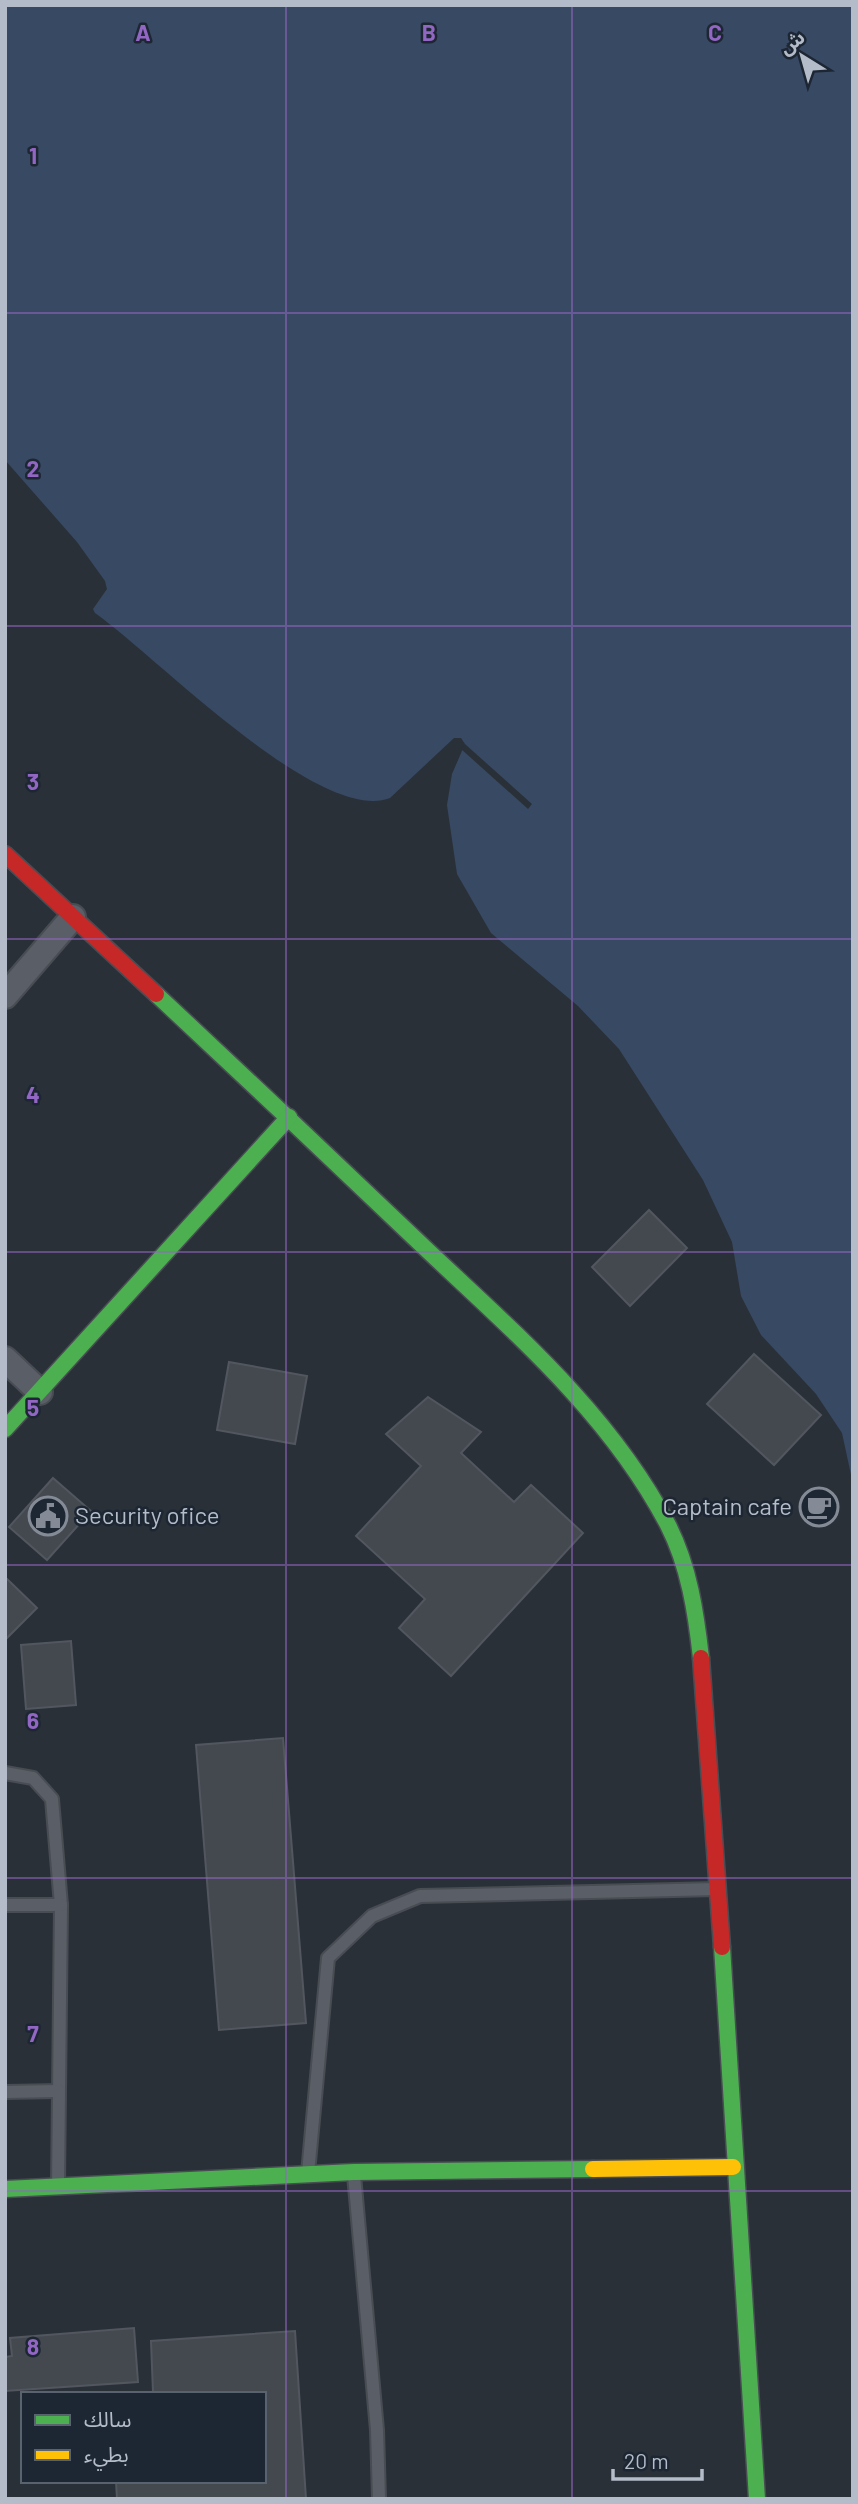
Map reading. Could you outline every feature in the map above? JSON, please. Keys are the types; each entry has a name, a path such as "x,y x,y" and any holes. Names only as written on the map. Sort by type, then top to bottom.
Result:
{"main road":[{"path":"5,855 289,1117 541,1359 606,1428 644,1481 670,1531 691,1591 701,1655 719,1889 733,2166 757,2499"},
{"path":"5,1429 289,1117"},
{"path":"5,2189 354,2172 733,2166"}],"street":[{"path":"5,996 73,917"},
{"path":"5,1359 40,1392"}],"lane":[{"path":"5,1773 33,1778 52,1799 61,1905 58,2186"},
{"path":"308,2174 328,1958 372,1916 420,1896 719,1889"},
{"path":"5,1905 61,1905"},
{"path":"5,2092 59,2091"},
{"path":"354,2172 377,2431 379,2499"}],"water":[{"path":"5,5 853,5 853,1484 842,1433 816,1394 761,1335 741,1296 732,1242 703,1180 619,1049 578,1006 491,933 457,874 447,805 452,774 465,744 461,738 454,738 390,798 359,800 322,786 281,762 238,731 95,613 93,609 107,589 105,581 77,542 5,460"}],"pier":[{"path":"465,744 532,804 528,809 461,749"}],"building":[{"path":"649,1210 687,1248 630,1306 592,1267"},
{"path":"754,1354 821,1415 774,1465 707,1404"},
{"path":"229,1362 307,1376 295,1444 217,1430"},
{"path":"428,1397 481,1432 461,1453 514,1502 531,1485 583,1533 451,1676 399,1628 425,1599 356,1536 421,1466 386,1434"},
{"path":"53,1478 91,1511 47,1560 9,1527"},
{"path":"5,1577 37,1608 5,1640"},
{"path":"71,1641 76,1705 26,1709 21,1645"},
{"path":"283,1738 306,2023 219,2030 196,1745"},
{"path":"134,2328 138,2382 5,2391 5,2357 12,2356 10,2338"},
{"path":"295,2331 306,2499 117,2499 116,2483 266,2483 266,2392 153,2392 151,2341"}],"traffic: fast":[{"path":"156,994 493,1312 589,1411 645,1485 668,1525 690,1590 701,1658"},
{"path":"5,1429 289,1117"},
{"path":"722,1947 757,2499"},
{"path":"5,2189 354,2172 593,2169"}],"traffic: slow":[{"path":"593,2169 733,2167"}],"traffic: jam":[{"path":"5,854 156,994"},
{"path":"701,1658 722,1947"}],"place":[{"name":"Captain cafe","path":"819,1507"},
{"name":"Security ofice","path":"48,1516"}]}
